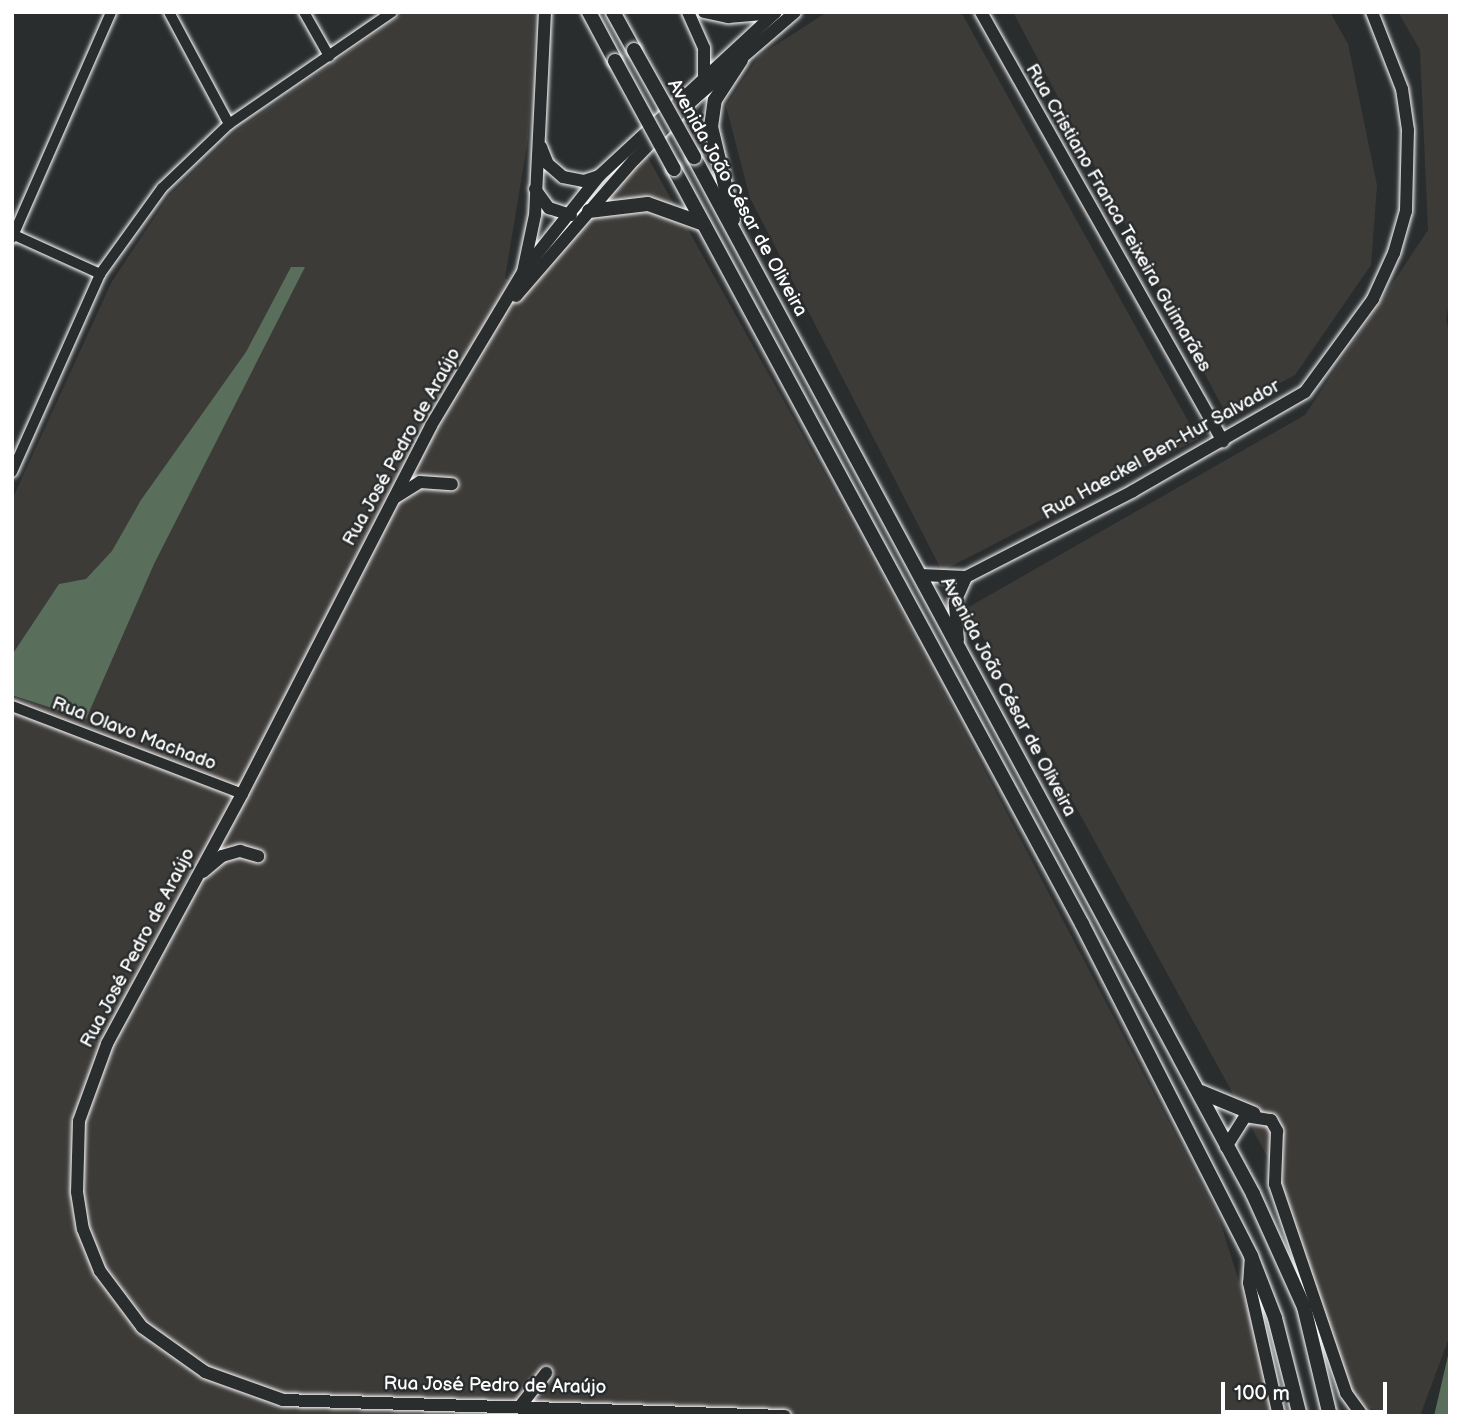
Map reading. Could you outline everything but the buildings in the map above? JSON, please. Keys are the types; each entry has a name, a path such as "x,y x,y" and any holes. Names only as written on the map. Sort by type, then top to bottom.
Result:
{"main road":[{"path":"589,12 1082,924 1251,1256 1276,1318 1300,1416"},
{"name":"Avenida João César de Oliveira","path":"613,12 1201,1092 1226,1147 1258,1205 1304,1307 1329,1416"},
{"path":"739,240 711,127 715,100 741,60"},
{"path":"589,211 648,204 704,224"},
{"path":"1201,1092 1254,1114"}],"street":[{"path":"100,274 13,236 111,12"},
{"path":"169,12 229,124"},
{"path":"304,12 329,56"},
{"path":"12,472 100,274 162,188 229,124 392,12"},
{"name":"Rua José Pedro de Araújo","path":"545,12 535,188 523,272 393,499 242,794 107,1044 79,1121 77,1192 83,1229 100,1271 142,1327 187,1362 246,1389 283,1400 521,1405 785,1416"},
{"path":"667,128 706,72 704,48 688,12"},
{"path":"704,12 728,17 776,12"},
{"path":"523,272 599,176 706,72 776,12"},
{"path":"667,128 795,12"},
{"name":"Rua Cristiano Franca Teixeira Guimarães","path":"981,12 1223,442"},
{"name":"Rua Haeckel Ben-Hur Salvador","path":"966,577 1223,442 1305,392 1373,299 1394,254 1406,211 1408,130 1390,50 1372,12"},
{"name":"Rua José Pedro de Araújo","path":"500,312 667,128"},
{"path":"539,139 548,164 563,177 584,181 599,176"},
{"path":"535,188 549,208 566,215 589,211"},
{"path":"393,499 420,482 452,484"},
{"path":"921,575 966,577 955,601 954,626 961,650"},
{"name":"Rua Olavo Machado","path":"12,706 242,794"},
{"path":"198,876 222,856 240,851 258,856"},
{"path":"1226,1147 1239,1121 1254,1114 1271,1120 1277,1131 1275,1184 1346,1393 1363,1416"},
{"path":"1251,1256 1249,1283 1279,1416"},
{"path":"521,1405 546,1373"}],"shaded area":[{"path":"405,12 535,12 528,139 505,278 521,287 647,156 902,613 1219,1218 1271,1384 1272,1416 12,1416 12,500 112,281 169,196 234,133"},
{"path":"827,12 961,12 1198,439 942,571 750,198 726,106 759,56"},
{"path":"1013,12 1330,12 1348,44 1377,185 1371,265 1295,375 1225,412"},
{"path":"1398,12 1450,12 1450,296 1446,320 1450,335 1450,1335 1420,1416 1386,1416 1353,1399 1278,1176 967,608 1305,415 1428,230 1420,50"}],"green space":[{"path":"291,267 305,267 154,564 86,719 12,695 12,655 59,584 86,579 112,551 141,500 246,352"},
{"path":"1450,1347 1450,1416 1434,1416"}]}
